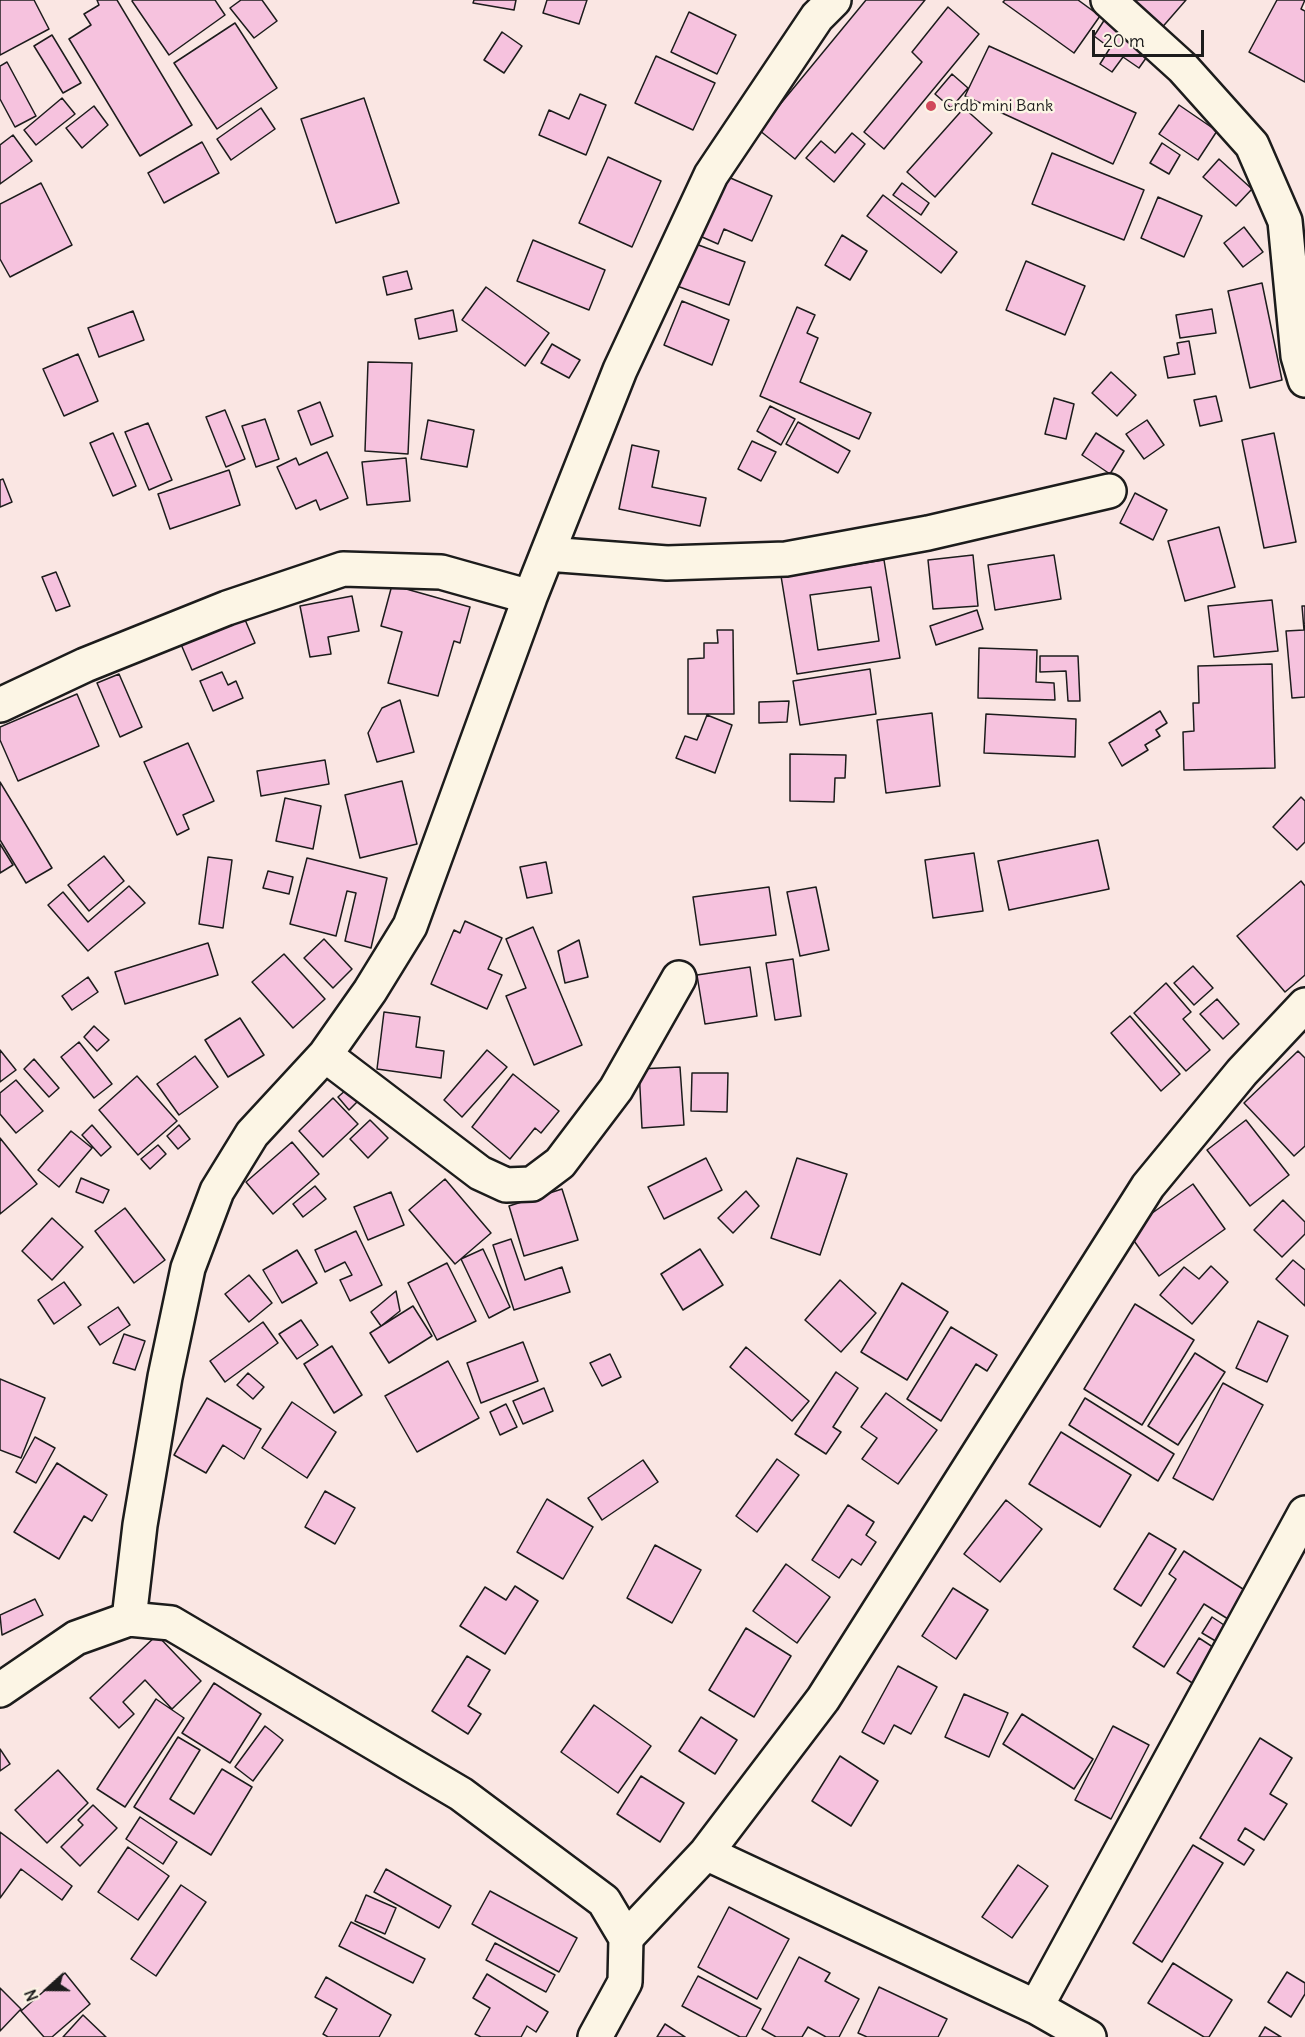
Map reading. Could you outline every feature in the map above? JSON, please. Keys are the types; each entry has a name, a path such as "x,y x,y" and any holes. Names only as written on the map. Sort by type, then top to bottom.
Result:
{"street":[{"path":"129,1618 144,1502 165,1377 188,1268 217,1191 252,1134 325,1055 370,991 410,926 530,597 620,370 711,175 817,17 834,0"},
{"path":"1108,0 1183,68 1252,145 1285,221 1298,356 1305,380"},
{"path":"547,555 667,563 786,559 928,533 1109,491"},
{"path":"0,705 85,665 227,608 343,568 441,572 530,597"},
{"path":"325,1055 480,1173 506,1185 531,1184 560,1163 616,1089 679,978"},
{"path":"626,1938 706,1853 823,1699 1148,1186 1242,1072 1305,1005"},
{"path":"1036,2007 1305,1513"},
{"path":"0,1690 76,1638 129,1618 171,1623 461,1794 604,1901 626,1938 625,1982 595,2037"},
{"path":"706,1853 1036,2007 1089,2037"}],"building":[{"path":"0,0 34,0 49,29 0,55"},
{"path":"97,0 117,0 192,125 140,156 69,39 91,25 84,14 99,5"},
{"path":"133,0 215,0 225,15 169,55"},
{"path":"241,0 262,0 277,21 254,38 230,8"},
{"path":"474,0 516,0 514,10 473,3"},
{"path":"547,0 587,0 579,24 543,13"},
{"path":"866,0 925,0 795,159 759,130"},
{"path":"1005,0 1078,0 1100,16 1074,53 1003,2"},
{"path":"1123,0 1186,0 1159,31"},
{"path":"1277,0 1305,0 1301,9 1305,11 1305,82 1249,52"},
{"path":"948,7 979,34 884,149 864,132 922,62 912,52"},
{"path":"689,12 736,35 717,74 671,52"},
{"path":"1105,19 1151,51 1139,68 1123,57 1112,72 1100,64 1110,48 1094,36"},
{"path":"235,23 277,88 217,129 174,63"},
{"path":"502,32 522,46 504,73 484,60"},
{"path":"52,35 81,83 63,93 34,46"},
{"path":"989,46 1136,113 1113,164 965,96"},
{"path":"656,56 715,83 693,130 635,103"},
{"path":"7,62 36,116 15,127 0,99 0,66"},
{"path":"952,74 968,88 951,108 935,94"},
{"path":"580,94 606,105 586,155 539,135 549,110 569,119"},
{"path":"62,98 75,114 36,145 24,130"},
{"path":"364,98 399,203 336,223 301,119"},
{"path":"1179,105 1217,131 1198,160 1159,134"},
{"path":"94,106 108,125 82,148 66,128"},
{"path":"261,108 275,129 231,160 217,139"},
{"path":"964,108 992,133 935,197 907,172"},
{"path":"852,133 865,144 834,182 806,158 821,141 835,153"},
{"path":"13,135 32,161 0,184 0,145"},
{"path":"202,142 219,173 164,203 148,173"},
{"path":"1162,143 1180,155 1169,174 1150,163"},
{"path":"1052,153 1144,190 1124,240 1032,204"},
{"path":"608,157 661,181 632,247 579,223"},
{"path":"1219,159 1252,189 1236,206 1203,177"},
{"path":"719,173 772,196 752,241 724,229 718,244 693,233"},
{"path":"41,183 72,245 10,277 0,259 0,204"},
{"path":"902,183 929,203 921,215 893,195"},
{"path":"883,195 957,252 941,273 867,216"},
{"path":"1158,197 1202,216 1184,257 1141,238"},
{"path":"1244,227 1263,252 1243,267 1224,243"},
{"path":"842,235 867,251 850,280 825,265"},
{"path":"533,240 605,270 589,310 517,281"},
{"path":"693,243 745,262 729,305 677,286"},
{"path":"1026,261 1085,286 1065,335 1006,310"},
{"path":"407,271 412,289 387,295 383,277"},
{"path":"1262,283 1282,380 1250,388 1228,291"},
{"path":"486,287 549,333 525,366 462,320"},
{"path":"682,301 729,320 712,365 664,345"},
{"path":"797,307 815,315 807,333 818,338 800,382 871,413 859,439 760,396"},
{"path":"1212,309 1216,333 1180,338 1176,315"},
{"path":"453,310 457,331 419,339 415,319"},
{"path":"133,311 144,340 99,357 88,328"},
{"path":"1189,341 1195,374 1168,378 1164,357 1179,354 1177,343"},
{"path":"552,344 580,360 569,378 541,363"},
{"path":"78,354 98,401 64,416 43,369"},
{"path":"368,362 412,363 408,454 365,451"},
{"path":"1111,372 1136,395 1117,416 1092,393"},
{"path":"1216,396 1222,421 1200,426 1194,400"},
{"path":"1054,398 1074,404 1066,439 1045,434"},
{"path":"320,402 333,436 311,445 298,411"},
{"path":"770,406 795,419 781,445 757,431"},
{"path":"225,410 245,459 226,467 206,417"},
{"path":"265,419 279,459 256,467 242,426"},
{"path":"428,420 474,430 467,467 421,459"},
{"path":"1147,420 1164,445 1144,459 1126,434"},
{"path":"798,422 850,451 838,473 786,444"},
{"path":"148,423 172,480 149,490 125,432"},
{"path":"113,433 136,486 113,496 90,443"},
{"path":"1096,433 1124,451 1110,474 1082,455"},
{"path":"1274,433 1296,542 1264,548 1242,440"},
{"path":"752,441 776,452 761,481 738,469"},
{"path":"632,445 659,451 652,487 706,498 700,526 619,509"},
{"path":"327,452 348,498 320,510 316,500 296,509 277,467 296,458 299,465"},
{"path":"406,458 410,501 367,505 362,462"},
{"path":"229,470 240,505 170,529 158,494"},
{"path":"3,479 12,502 0,507 0,480"},
{"path":"1135,493 1167,510 1153,540 1120,523"},
{"path":"1219,527 1235,587 1185,601 1168,541"},
{"path":"973,555 978,606 933,609 928,560"},
{"path":"1054,555 1061,599 995,610 988,565"},
{"path":"884,560 900,658 797,674 781,576","holes":["871,587 879,641 818,650 810,595"]},
{"path":"56,572 70,606 56,611 42,577"},
{"path":"392,585 470,607 460,643 454,641 438,696 388,683 402,632 381,626"},
{"path":"352,596 359,631 328,637 331,654 310,657 300,606"},
{"path":"1272,600 1278,651 1214,657 1208,606"},
{"path":"1302,606 1305,606 1305,697 1292,698 1286,631 1304,630"},
{"path":"977,610 983,629 936,645 930,626"},
{"path":"243,615 255,643 192,670 180,642"},
{"path":"717,630 733,630 734,714 688,714 688,659 704,658 704,643 718,643"},
{"path":"979,648 1037,650 1036,682 1054,683 1055,700 978,698"},
{"path":"1040,656 1078,656 1080,701 1068,701 1066,671 1040,672"},
{"path":"1272,664 1275,768 1184,770 1183,732 1194,731 1193,703 1199,703 1198,666"},
{"path":"870,669 876,714 800,725 793,681"},
{"path":"222,672 228,685 236,681 243,698 213,711 200,681"},
{"path":"119,674 142,727 120,737 97,683"},
{"path":"77,694 99,746 18,781 0,740 0,727"},
{"path":"400,700 414,752 377,762 368,733 382,708"},
{"path":"789,701 787,722 759,723 759,702"},
{"path":"1160,711 1167,723 1156,730 1160,736 1145,745 1148,750 1122,766 1109,743"},
{"path":"932,713 940,786 886,793 877,720"},
{"path":"986,714 1076,719 1075,757 984,753"},
{"path":"707,715 732,725 715,773 676,758 685,736 697,740"},
{"path":"188,743 214,801 183,815 189,829 177,835 144,762"},
{"path":"790,754 846,755 845,778 835,778 834,802 790,801"},
{"path":"325,760 329,784 261,796 257,771"},
{"path":"402,781 417,844 360,858 345,795"},
{"path":"0,782 52,868 26,883 0,840"},
{"path":"1301,797 1305,801 1305,842 1297,850 1273,827"},
{"path":"285,798 321,806 313,849 276,841"},
{"path":"1098,840 1109,889 1009,910 998,861"},
{"path":"0,844 13,865 0,873"},
{"path":"974,853 983,911 933,918 925,860"},
{"path":"104,856 124,881 89,911 68,885"},
{"path":"208,857 232,860 223,928 199,924"},
{"path":"307,858 387,878 371,948 345,941 356,893 347,891 336,936 290,924"},
{"path":"546,862 552,893 527,898 520,867"},
{"path":"268,871 293,877 289,894 263,888"},
{"path":"1301,881 1305,886 1305,975 1285,992 1237,936"},
{"path":"129,886 145,903 88,951 48,905 63,892 88,922"},
{"path":"769,887 776,935 700,945 693,897"},
{"path":"816,887 829,950 800,956 787,892"},
{"path":"465,921 502,938 488,969 502,975 487,1009 431,984 454,930 460,933"},
{"path":"533,927 582,1045 534,1065 506,996 526,988 506,939"},
{"path":"324,939 352,969 333,988 304,958"},
{"path":"579,940 588,977 565,983 558,951"},
{"path":"208,943 218,975 125,1004 115,972"},
{"path":"284,954 325,999 293,1028 252,982"},
{"path":"793,959 801,1016 775,1020 766,963"},
{"path":"1193,966 1213,988 1194,1005 1174,983"},
{"path":"750,967 757,1016 705,1024 697,975"},
{"path":"88,977 98,992 72,1010 62,996"},
{"path":"1166,983 1191,1012 1183,1019 1210,1050 1186,1071 1134,1013"},
{"path":"1217,999 1239,1024 1223,1039 1200,1014"},
{"path":"384,1012 420,1017 416,1047 444,1051 441,1078 377,1069"},
{"path":"1130,1016 1180,1074 1161,1091 1111,1033"},
{"path":"240,1018 264,1055 228,1077 205,1040"},
{"path":"94,1026 109,1040 97,1051 84,1037"},
{"path":"79,1042 112,1084 94,1098 61,1057"},
{"path":"0,1050 16,1070 0,1082"},
{"path":"487,1050 507,1067 462,1117 444,1100"},
{"path":"1298,1051 1305,1058 1305,1146 1294,1156 1244,1103"},
{"path":"195,1056 218,1087 179,1115 157,1084"},
{"path":"34,1059 59,1088 49,1097 24,1069"},
{"path":"680,1067 684,1125 642,1128 639,1069"},
{"path":"692,1073 728,1073 727,1112 691,1111"},
{"path":"513,1074 559,1111 541,1133 535,1128 510,1159 472,1127"},
{"path":"137,1076 177,1121 138,1155 99,1110"},
{"path":"16,1080 43,1111 16,1133 0,1114 0,1093"},
{"path":"347,1089 358,1101 349,1110 338,1097"},
{"path":"333,1098 358,1124 323,1157 299,1131"},
{"path":"370,1120 388,1138 368,1158 350,1139"},
{"path":"1246,1120 1289,1175 1250,1206 1207,1150"},
{"path":"92,1125 111,1147 101,1156 82,1135"},
{"path":"179,1125 190,1139 178,1149 167,1136"},
{"path":"71,1131 92,1148 59,1187 38,1170"},
{"path":"0,1138 37,1184 0,1214"},
{"path":"292,1142 319,1174 273,1214 246,1182"},
{"path":"158,1145 166,1154 150,1169 141,1159"},
{"path":"706,1158 722,1190 664,1219 648,1187"},
{"path":"797,1158 847,1174 820,1255 771,1238"},
{"path":"81,1178 109,1190 103,1203 76,1192"},
{"path":"445,1179 491,1233 455,1264 409,1210"},
{"path":"1193,1184 1225,1229 1159,1276 1127,1231"},
{"path":"315,1186 326,1199 303,1217 293,1204"},
{"path":"562,1189 578,1240 524,1256 509,1206"},
{"path":"746,1191 759,1206 733,1233 718,1218"},
{"path":"391,1192 404,1225 368,1240 354,1207"},
{"path":"1283,1200 1305,1222 1305,1234 1282,1257 1254,1230"},
{"path":"125,1208 165,1260 134,1283 95,1231"},
{"path":"52,1218 83,1247 52,1280 22,1251"},
{"path":"356,1231 382,1285 350,1301 340,1280 352,1275 345,1262 325,1272 315,1250"},
{"path":"511,1239 525,1280 562,1267 570,1292 514,1310 493,1245"},
{"path":"483,1249 510,1307 489,1318 461,1259"},
{"path":"700,1249 723,1285 683,1310 661,1274"},
{"path":"297,1250 317,1283 282,1303 263,1270"},
{"path":"1293,1260 1305,1270 1305,1306 1276,1279"},
{"path":"447,1263 476,1321 437,1340 408,1283"},
{"path":"1211,1266 1228,1282 1192,1324 1160,1295 1184,1267 1199,1279"},
{"path":"249,1275 272,1303 249,1322 225,1294"},
{"path":"840,1280 876,1313 841,1352 805,1320"},
{"path":"64,1282 81,1305 54,1324 38,1300"},
{"path":"902,1283 948,1312 907,1380 861,1352"},
{"path":"396,1291 400,1311 381,1326 371,1312"},
{"path":"1135,1304 1194,1340 1142,1425 1084,1389"},
{"path":"413,1306 432,1336 389,1363 370,1333"},
{"path":"118,1307 130,1325 100,1345 88,1327"},
{"path":"301,1320 318,1345 297,1359 279,1334"},
{"path":"1258,1321 1288,1336 1267,1382 1236,1368"},
{"path":"263,1322 278,1343 225,1382 210,1361"},
{"path":"951,1327 997,1355 987,1371 976,1364 941,1421 907,1399"},
{"path":"124,1334 145,1341 135,1370 113,1363"},
{"path":"523,1342 538,1381 481,1403 467,1363"},
{"path":"332,1346 362,1395 334,1413 304,1364"},
{"path":"746,1347 809,1401 792,1421 730,1367"},
{"path":"1195,1353 1225,1372 1178,1445 1148,1426"},
{"path":"610,1354 621,1377 602,1386 590,1363"},
{"path":"448,1361 479,1418 417,1452 385,1396"},
{"path":"836,1372 858,1388 833,1427 841,1432 826,1454 795,1434"},
{"path":"248,1373 264,1387 253,1399 237,1385"},
{"path":"0,1379 45,1398 21,1458 0,1450"},
{"path":"1223,1383 1263,1405 1213,1500 1173,1478"},
{"path":"544,1388 553,1411 523,1424 513,1401"},
{"path":"886,1393 937,1430 898,1484 862,1459 877,1438 861,1427"},
{"path":"207,1398 261,1429 244,1459 223,1445 206,1473 174,1455"},
{"path":"1085,1398 1174,1454 1158,1481 1069,1425"},
{"path":"292,1402 336,1432 307,1478 262,1448"},
{"path":"506,1404 517,1427 500,1435 490,1412"},
{"path":"1061,1432 1131,1475 1100,1527 1029,1484"},
{"path":"35,1437 55,1448 36,1483 16,1472"},
{"path":"777,1459 799,1475 757,1532 736,1516"},
{"path":"643,1460 658,1482 602,1520 588,1498"},
{"path":"57,1463 107,1495 92,1521 84,1516 59,1559 14,1532"},
{"path":"325,1491 355,1508 335,1544 305,1527"},
{"path":"547,1499 593,1527 563,1579 517,1552"},
{"path":"1006,1500 1042,1529 1000,1582 964,1554"},
{"path":"848,1505 874,1522 866,1535 876,1542 861,1565 852,1559 839,1578 812,1560"},
{"path":"1149,1533 1176,1549 1141,1606 1114,1589"},
{"path":"655,1545 701,1570 672,1623 627,1598"},
{"path":"1184,1551 1246,1591 1228,1619 1204,1604 1164,1667 1133,1647 1176,1579 1169,1574"},
{"path":"786,1564 830,1597 797,1643 753,1611"},
{"path":"515,1586 538,1601 505,1654 460,1626 485,1587 506,1600"},
{"path":"953,1588 988,1610 956,1659 922,1636"},
{"path":"35,1599 43,1615 2,1635 0,1615"},
{"path":"1212,1617 1233,1631 1224,1646 1202,1633"},
{"path":"746,1628 791,1656 754,1717 709,1690"},
{"path":"157,1635 201,1681 172,1709 145,1680 123,1702 134,1714 119,1728 90,1698"},
{"path":"1199,1638 1222,1653 1200,1688 1177,1673"},
{"path":"467,1656 490,1670 468,1706 481,1714 468,1734 432,1711"},
{"path":"898,1666 937,1687 911,1734 894,1725 884,1744 862,1732"},
{"path":"214,1683 261,1714 230,1763 182,1733"},
{"path":"964,1694 1008,1713 989,1757 945,1737"},
{"path":"156,1699 184,1718 125,1807 97,1789"},
{"path":"594,1705 651,1746 618,1793 561,1752"},
{"path":"1022,1714 1093,1759 1074,1789 1003,1744"},
{"path":"701,1717 737,1740 715,1774 679,1751"},
{"path":"265,1726 283,1740 253,1781 235,1767"},
{"path":"1113,1726 1149,1745 1111,1819 1075,1800"},
{"path":"178,1737 200,1750 170,1799 194,1814 222,1769 252,1787 211,1855 134,1807"},
{"path":"1260,1738 1292,1758 1270,1794 1287,1804 1264,1840 1245,1828 1238,1840 1254,1850 1244,1865 1200,1838"},
{"path":"0,1749 10,1764 0,1771"},
{"path":"840,1756 878,1781 851,1826 812,1801"},
{"path":"58,1770 88,1803 47,1843 15,1810"},
{"path":"641,1776 684,1803 660,1842 617,1814"},
{"path":"93,1805 117,1828 80,1866 61,1847 83,1825 78,1820"},
{"path":"140,1817 177,1842 163,1864 126,1839"},
{"path":"0,1832 72,1886 62,1900 21,1869 0,1898"},
{"path":"1193,1845 1223,1863 1162,1962 1133,1943"},
{"path":"128,1847 169,1876 138,1920 98,1892"},
{"path":"1018,1865 1048,1886 1012,1938 982,1917"},
{"path":"386,1869 451,1906 439,1928 374,1892"},
{"path":"181,1885 206,1902 156,1976 131,1959"},
{"path":"490,1891 577,1938 559,1972 472,1924"},
{"path":"366,1895 396,1908 385,1934 355,1921"},
{"path":"729,1907 789,1939 757,1999 698,1967"},
{"path":"351,1922 425,1959 413,1983 339,1946"},
{"path":"495,1943 555,1975 546,1992 486,1960"},
{"path":"799,1957 830,1973 825,1981 859,1999 839,2037 826,2037 808,2027 802,2037 776,2037 762,2029"},
{"path":"1173,1963 1232,2000 1209,2037 1204,2037 1148,2003"},
{"path":"1287,1972 1305,1983 1305,1994 1291,2017 1268,2002"},
{"path":"65,1973 90,2004 52,2037 44,2037 21,2011"},
{"path":"487,1974 548,2012 536,2032 527,2026 521,2037 481,2037 475,2034 490,2008 473,1998"},
{"path":"698,1976 761,2009 746,2037 740,2037 682,2006"},
{"path":"326,1977 391,2015 379,2037 328,2037 323,2034 337,2009 315,1997"},
{"path":"879,1987 947,2019 938,2037 867,2037 858,2033"},
{"path":"0,1988 21,2009 0,2031"},
{"path":"83,2015 106,2037 63,2037"},
{"path":"665,2024 685,2037 657,2037"},
{"path":"1265,2027 1281,2037 1259,2037"}],"place":[{"name":"Crdb mini Bank","path":"931,106"}]}
